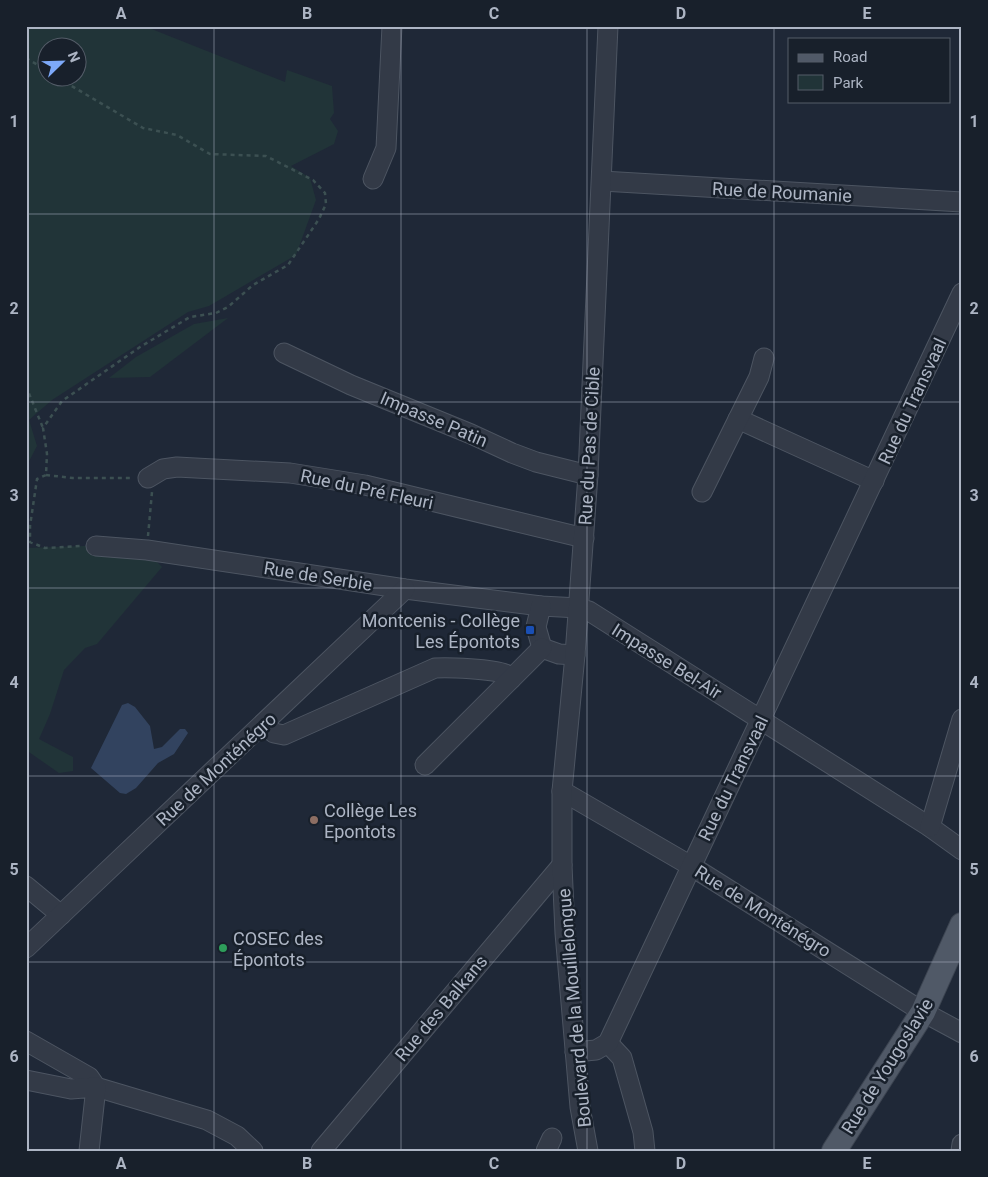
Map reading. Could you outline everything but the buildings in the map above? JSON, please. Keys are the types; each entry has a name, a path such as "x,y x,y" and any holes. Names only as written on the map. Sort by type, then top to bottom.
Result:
{"main road":[{"name":"Rue de Yougoslavie","path":"834,1151 923,1012 962,925"}],"street":[{"path":"373,178 386,148 392,26"},
{"name":"Rue du Pas de Cible","path":"562,865 562,791 579,608 588,475 608,26"},
{"name":"Rue de Roumanie","path":"602,182 962,202"},
{"name":"Rue du Transvaal","path":"608,1043 962,294"},
{"name":"Impasse Patin","path":"284,353 352,385 512,453 536,462 588,475"},
{"path":"702,492 759,377 764,358"},
{"name":"Rue du Transvaal","path":"738,419 874,481"},
{"name":"Rue du Pré Fleuri","path":"148,478 163,470 177,466 290,473 365,485 584,538"},
{"name":"Rue de Serbie","path":"96,546 147,550 405,589 541,606"},
{"name":"Rue de Monténégro","path":"26,948 405,589"},
{"path":"541,606 536,627 542,648"},
{"name":"Impasse Bel-Air","path":"541,606 579,608 589,611 930,827 962,850"},
{"path":"542,648 559,654 575,655"},
{"path":"425,765 542,648"},
{"path":"264,723 274,733 284,735 435,668 490,671 506,674 511,678"},
{"path":"930,827 962,719"},
{"name":"Rue de Monténégro","path":"562,791 691,866 923,1012 962,1033"},
{"name":"Boulevard de la Mouillelongue","path":"562,865 565,933 575,1052 580,1107 588,1151"},
{"name":"Rue des Balkans","path":"321,1151 562,865"},
{"path":"26,886 61,915"},
{"path":"26,1041 89,1077 96,1087 88,1151"},
{"path":"575,1052 596,1050 608,1043 622,1058 643,1132 645,1151"},
{"path":"26,1080 72,1089 96,1087 207,1120 237,1136 253,1151"},
{"path":"961,1151 962,1144"}],"path":[{"path":"26,58 38,65"},
{"path":"43,428 62,401 140,346 190,317 216,312 228,307 252,285 288,265 319,219 326,204 325,194 313,180 266,156 210,154 177,135 143,128 75,88"},
{"path":"26,386 43,428 47,454 46,475"},
{"path":"96,546 45,548 30,542 28,526 37,479 46,475 73,478 148,478 153,486 147,550"}],"green space":[{"path":"26,26 144,26 285,82 287,70 332,86 334,113 330,119 338,131 334,144 291,166 310,178 316,200 296,255 209,306 188,312 52,400 29,420 37,446 26,467"},
{"path":"228,318 150,377 109,378 136,357 194,324"},
{"path":"139,544 162,567 97,644 85,648 64,670 50,714 39,739 73,757 73,771 59,773 26,750 26,548"}],"water":[{"path":"128,703 135,707 150,726 154,749 162,747 180,729 185,729 188,733 174,754 158,763 136,788 126,794 120,793 91,768 122,705"}],"place":[{"name":"Montcenis - Collège Les Épontots","path":"530,630"},
{"name":"Collège Les Epontots","path":"314,820"},
{"name":"COSEC des Épontots","path":"223,948"}]}
